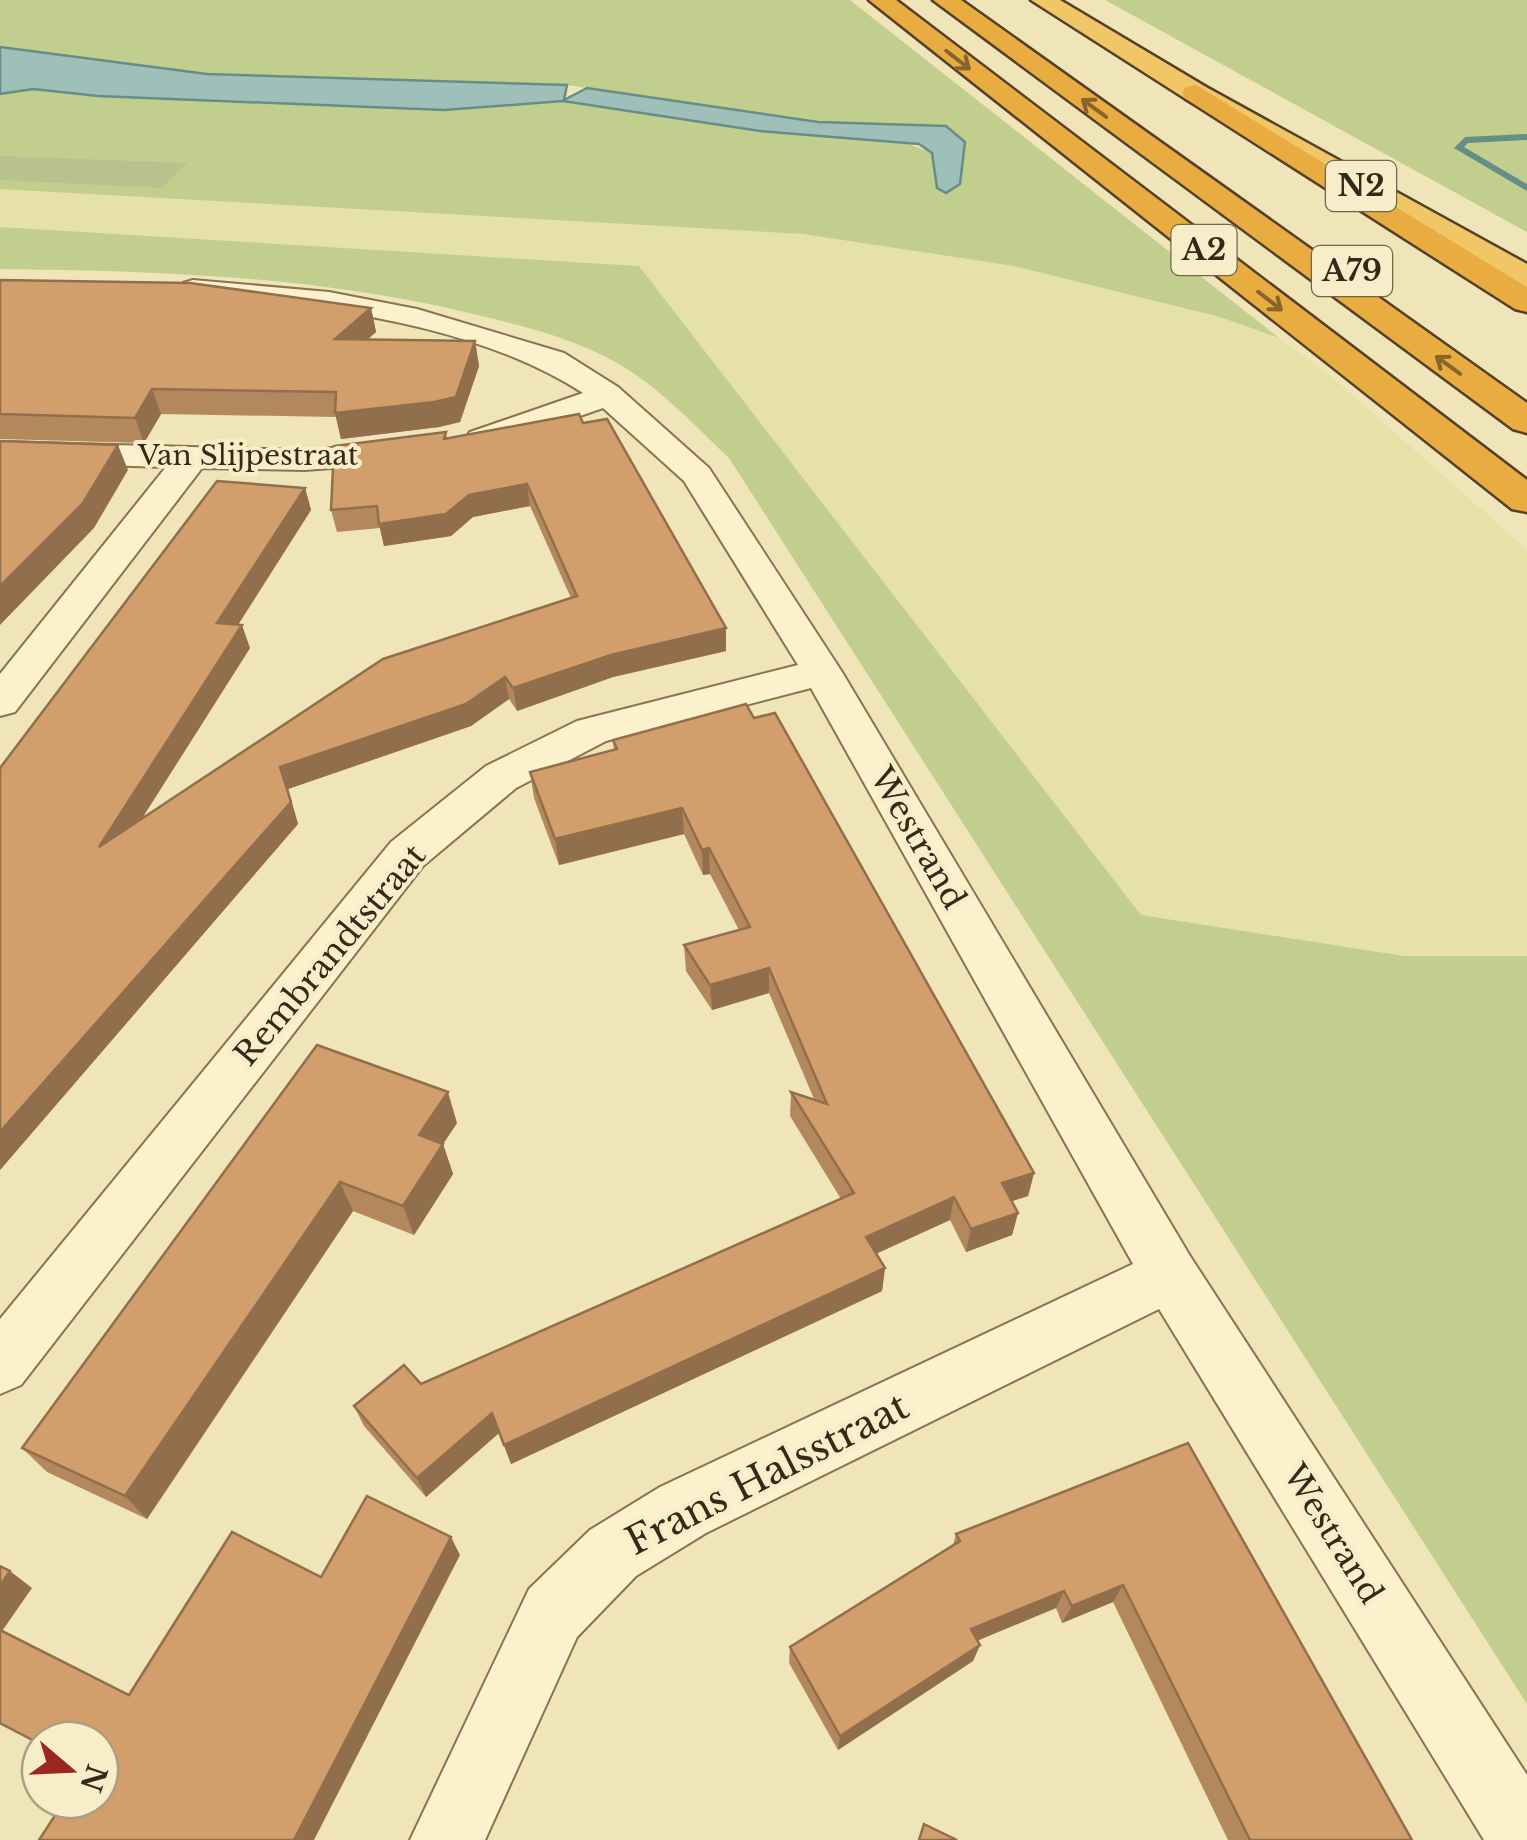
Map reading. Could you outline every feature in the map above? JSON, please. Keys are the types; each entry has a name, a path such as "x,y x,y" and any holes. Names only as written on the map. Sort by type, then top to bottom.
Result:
{"highway":[{"name":"A2","path":"880,0 1527,500"},
{"name":"A2","path":"945,0 1527,422"},
{"name":"N2","path":"1043,0 1196,94 1527,278"},
{"name":"A79","path":"1196,94 1527,302"},
{"name":"A79","path":"1173,166 1393,295 1527,384"}],"street":[{"name":"Westrand","path":"157,288 262,292 417,318 553,360 608,394 696,475 822,672 1170,1274 1526,1840"},
{"name":"Van Slijpestraat","path":"0,452 320,459 438,447 557,416 608,394"},
{"path":"0,702 192,457"},
{"name":"Rembrandtstraat","path":"0,1365 407,854 501,776 592,731 822,672"},
{"name":"Frans Halsstraat","path":"446,1840 553,1612 613,1553 682,1510 1170,1274"}],"shaded area":[{"path":"0,189 803,234 1014,266 1220,317 1279,338 1331,376 1527,550 1527,956 1404,956 1141,915 639,266 0,227"}],"green space":[{"path":"0,0 850,0 1279,338 1220,317 1014,266 803,234 0,189 0,95 33,89 98,96 444,110 563,101 760,131 900,141 933,153 946,126 818,122 567,85 207,74 0,47"},
{"path":"1105,0 1527,0 1527,232"},
{"path":"0,156 187,163 162,188 0,180"},
{"path":"0,227 639,266 1141,915 1404,956 1527,956 1527,1704 729,458 701,430 624,367 590,349 539,331 411,301 295,283 177,274 0,269"}],"water":[{"path":"0,47 207,74 567,85 564,100 587,88 818,122 946,126 965,142 960,184 946,193 937,188 932,153 919,144 760,131 563,101 444,110 98,96 33,89 0,94"}],"building":[{"path":"0,280 190,283 371,308 335,339 475,341 456,397 434,402 335,413 336,392 152,389 135,418 0,414"},
{"path":"579,414 583,423 607,419 726,628 611,655 513,688 505,677 466,704 280,767 291,802 0,1132 0,768 217,481 305,488 217,623 242,625 99,847 383,659 577,596 527,484 469,495 446,514 379,524 377,506 331,510 334,446 446,432 444,439"},
{"path":"0,441 118,445 83,503 0,586"},
{"path":"746,704 754,718 775,713 1034,1173 1002,1183 1018,1213 971,1229 954,1197 866,1237 885,1268 504,1445 492,1413 417,1478 354,1406 404,1365 421,1384 854,1193 791,1092 827,1104 769,968 710,985 684,945 750,927 709,848 702,850 682,808 555,839 530,772 617,749 613,740"},
{"path":"317,1045 448,1092 419,1135 443,1144 403,1206 340,1182 125,1496 22,1448"},
{"path":"1188,1443 1412,1840 1250,1840 1123,1585 1072,1606 1064,1591 971,1629 980,1645 840,1736 790,1647 960,1541 956,1534"},
{"path":"367,1496 451,1537 294,1840 39,1840 52,1820 120,1820 120,1720 20,1720 20,1734 0,1723 0,1630 129,1695 232,1532 321,1577"},
{"path":"0,1566 10,1571 0,1586"},
{"path":"924,1824 957,1840 919,1840"}],"waterway":[{"path":"1527,137 1465,140 1459,148 1527,188"}]}
